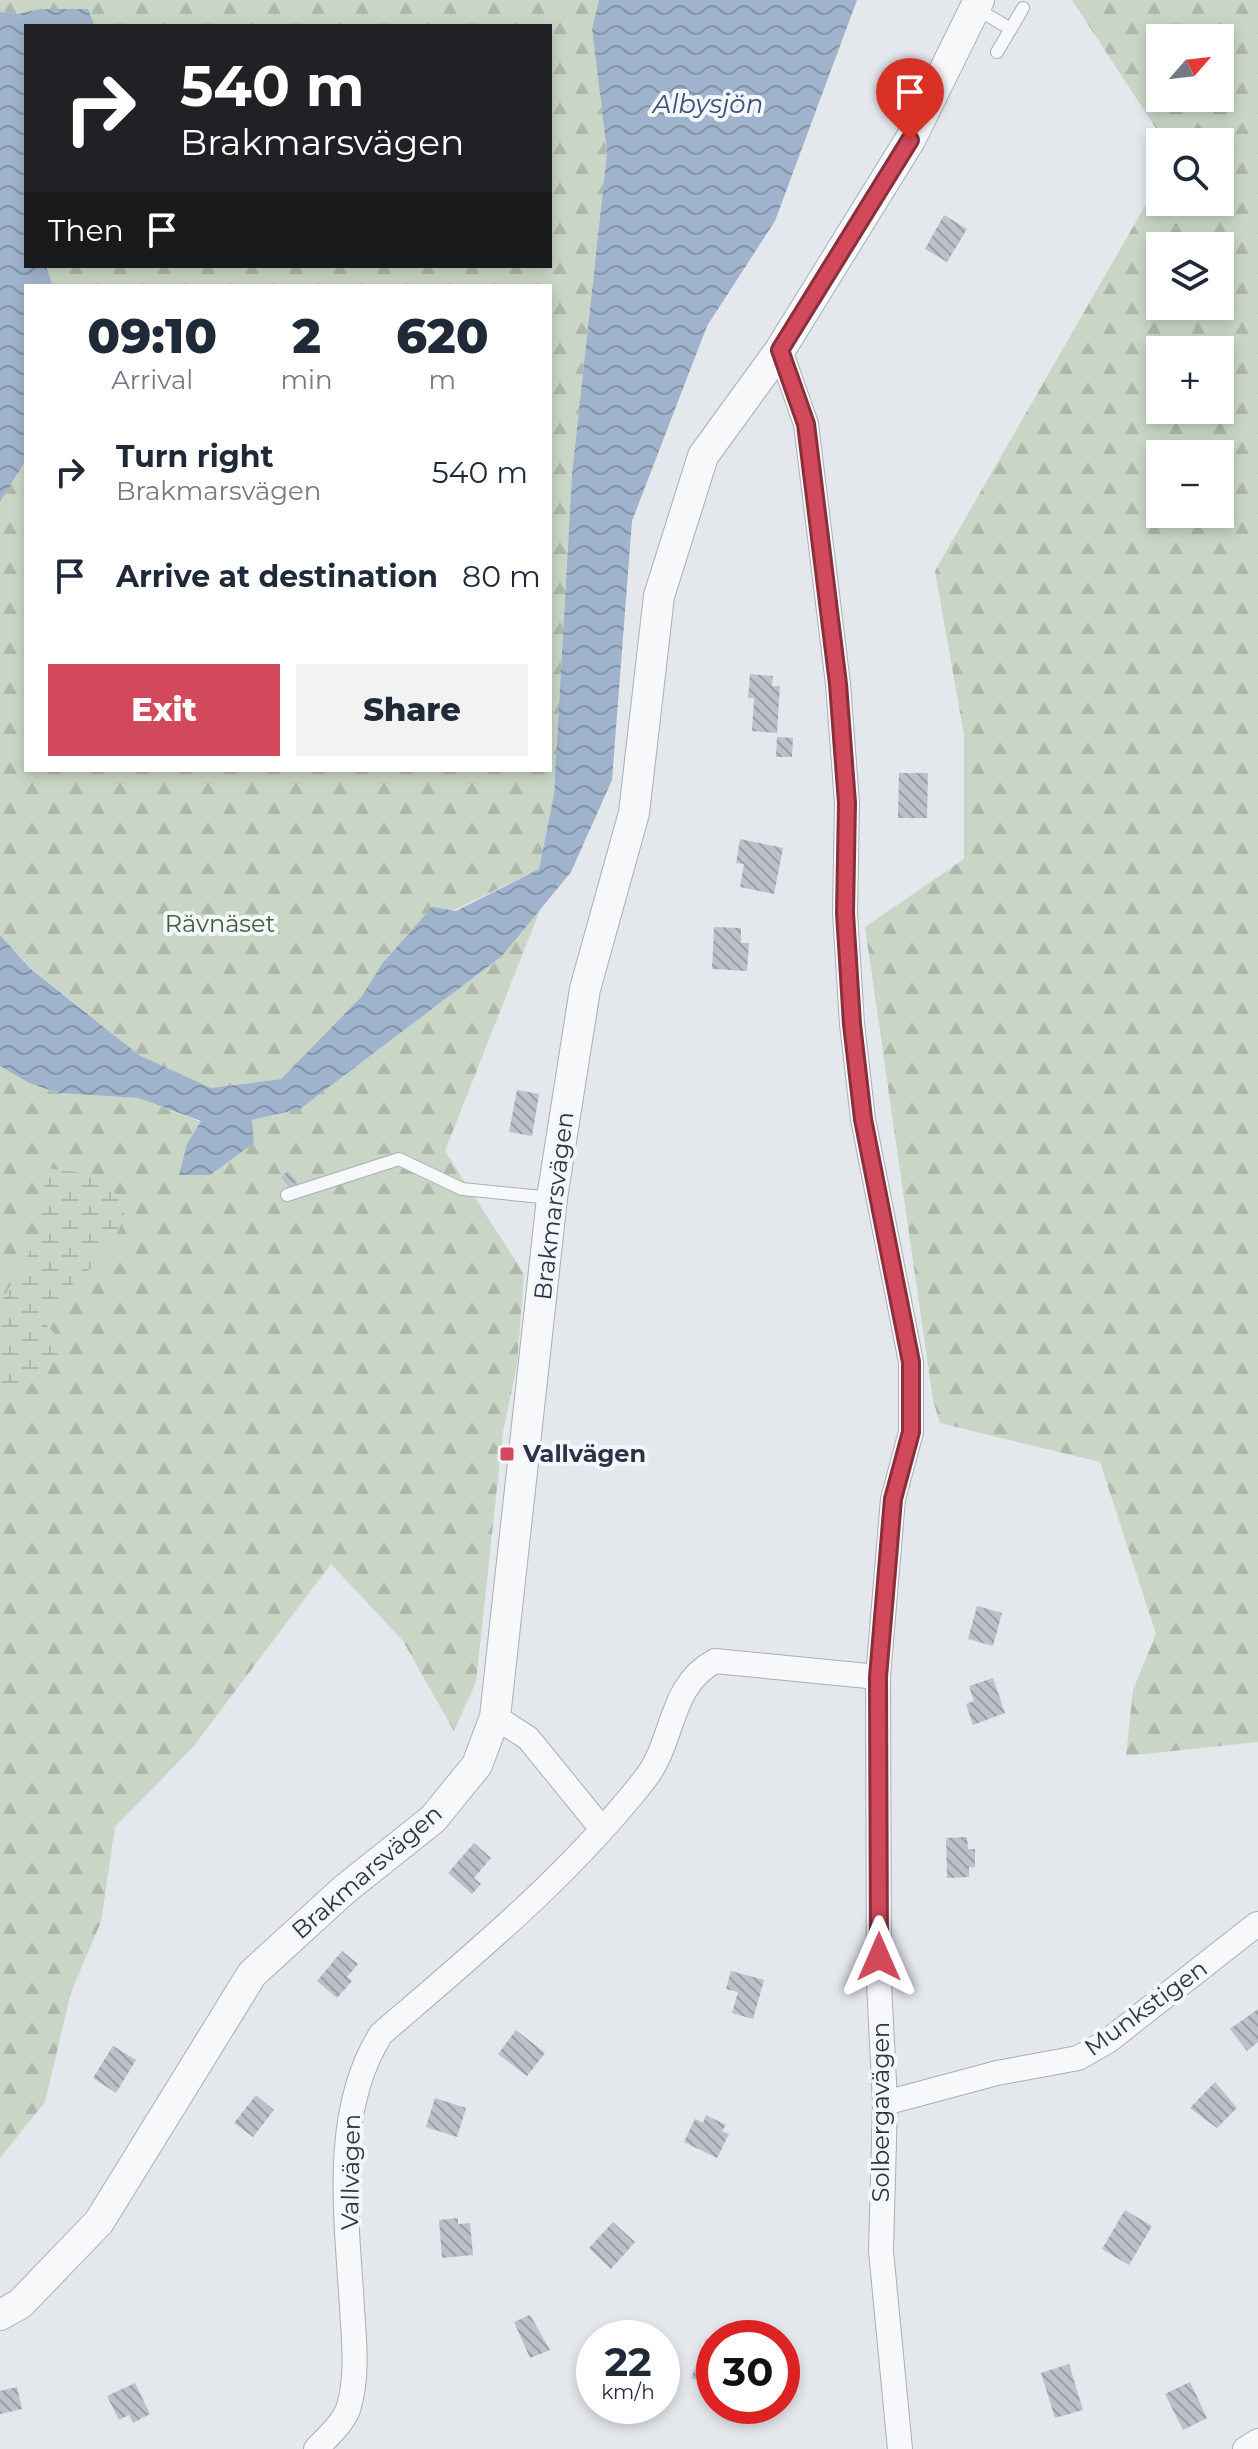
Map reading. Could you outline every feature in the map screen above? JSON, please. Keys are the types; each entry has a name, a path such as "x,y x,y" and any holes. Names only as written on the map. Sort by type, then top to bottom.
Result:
{"street":[{"name":"Brakmarsvägen","path":"0,2315 20,2304 99,2222 252,1974 345,1889 433,1819 477,1765 495,1717 552,1198 585,989 634,813 659,596 703,456 780,350 910,140 976,4"},
{"name":"Solbergavägen","path":"780,350 806,424 839,699 847,803 845,913 852,1024 863,1119 911,1362 911,1432 893,1499 878,1677 879,1983 885,2103 881,2251 900,2449"},
{"name":"Vallvägen","path":"316,2449 349,2408 355,2364 347,2174 351,2106 364,2061 381,2034 538,1899 602,1829 647,1776 665,1742 680,1694 707,1665 715,1661 878,1677"},
{"path":"495,1717 528,1738 602,1829"},
{"name":"Munkstigen","path":"885,2103 997,2073 1078,2058 1108,2041 1257,1924"},
{"path":"1245,2449 1258,2441"}],"lane":[{"path":"976,4 1011,29"},
{"path":"997,52 1023,8"},
{"path":"287,1195 399,1159 462,1189 552,1198"}],"green space":[{"name":"Rävnäset","path":"0,0 599,0 592,29 607,152 572,474 554,794 539,869 409,932 362,996 281,1079 211,1088 139,1055 30,967 0,935 0,502 24,463 24,772 552,772 552,284 52,284 47,268 552,268 552,24 94,24 87,9 39,9 18,14 0,12"},
{"path":"1072,0 1258,0 1258,1742 1126,1756 1133,1690 1156,1634 1100,1462 940,1423 933,1400 865,927 964,859 964,735 935,571 1146,204 1146,216 1234,216 1234,128 1156,128"},
{"path":"542,905 445,1151 524,1274 517,1364 503,1432 476,1682 454,1731 403,1641 331,1564 193,1747 115,1827 101,1922 71,1992 45,2102 0,2158 0,1066 29,1083 58,1093 138,1098 201,1122 187,1144 252,1120 300,1109 502,956"},
{"path":"46,1168 105,1176 125,1211 110,1246 53,1304 42,1320 65,1345 45,1370 0,1398 0,1304 39,1235"}],"water":[{"name":"Albysjön","path":"599,0 857,0 775,221 707,326 632,521 612,780 571,872 502,956 300,1109 252,1120 254,1143 210,1175 179,1175 187,1144 201,1121 138,1098 58,1093 29,1083 0,1066 0,935 30,968 139,1055 211,1088 281,1079 362,996 382,964 432,907 456,911 539,869 554,794 572,474 607,152 592,29"},
{"path":"39,9 88,9 94,24 24,24 24,268 47,268 52,284 24,284 24,463 0,502 0,12 18,14"}],"building":[{"path":"944,215 967,229 947,262 925,249"},
{"path":"750,674 773,676 772,686 780,686 777,733 752,731 754,698 748,698"},
{"path":"777,737 793,738 792,757 776,757"},
{"path":"899,773 928,773 927,818 898,818"},
{"path":"740,839 783,848 774,894 740,887 744,864 736,863"},
{"path":"714,927 741,928 741,943 749,943 747,971 712,969"},
{"path":"517,1090 539,1094 532,1136 509,1132"},
{"path":"288,1171 297,1181 290,1188 281,1177"},
{"path":"977,1606 1002,1613 993,1646 968,1639"},
{"path":"993,1678 1005,1713 973,1725 966,1704 974,1701 969,1686"},
{"path":"967,1837 968,1849 975,1849 975,1867 969,1867 969,1877 947,1878 946,1838"},
{"path":"474,1843 491,1858 474,1878 481,1884 472,1894 448,1873"},
{"path":"342,1951 358,1964 347,1977 352,1981 337,1998 317,1981"},
{"path":"731,1971 764,1980 753,2019 732,2013 738,1992 726,1989"},
{"path":"1258,2009 1258,2042 1247,2051 1230,2029"},
{"path":"516,2030 545,2053 527,2076 498,2054"},
{"path":"113,2046 136,2060 116,2093 93,2078"},
{"path":"1215,2082 1237,2108 1217,2128 1190,2108"},
{"path":"256,2095 274,2110 253,2137 234,2123"},
{"path":"435,2098 466,2108 457,2137 426,2127"},
{"path":"706,2115 726,2125 722,2131 729,2134 717,2158 684,2142 695,2119 703,2123"},
{"path":"1125,2210 1152,2226 1129,2265 1102,2249"},
{"path":"458,2218 458,2224 470,2223 473,2255 442,2258 439,2220"},
{"path":"613,2222 635,2242 611,2269 589,2248"},
{"path":"530,2315 550,2350 530,2358 514,2322"},
{"path":"1069,2364 1083,2410 1055,2418 1041,2373"},
{"path":"1190,2382 1207,2418 1183,2430 1165,2394"},
{"path":"135,2383 150,2414 133,2423 129,2415 119,2420 107,2396"},
{"path":"17,2387 22,2409 0,2414 0,2391"}],"place":[{"name":"Vallvägen","path":"507,1454"}],"route":[{"path":"879,1957 878,1677 893,1499 911,1432 911,1362 863,1119 852,1024 845,913 847,803 838,684 806,424 780,350 910,140"}]}
